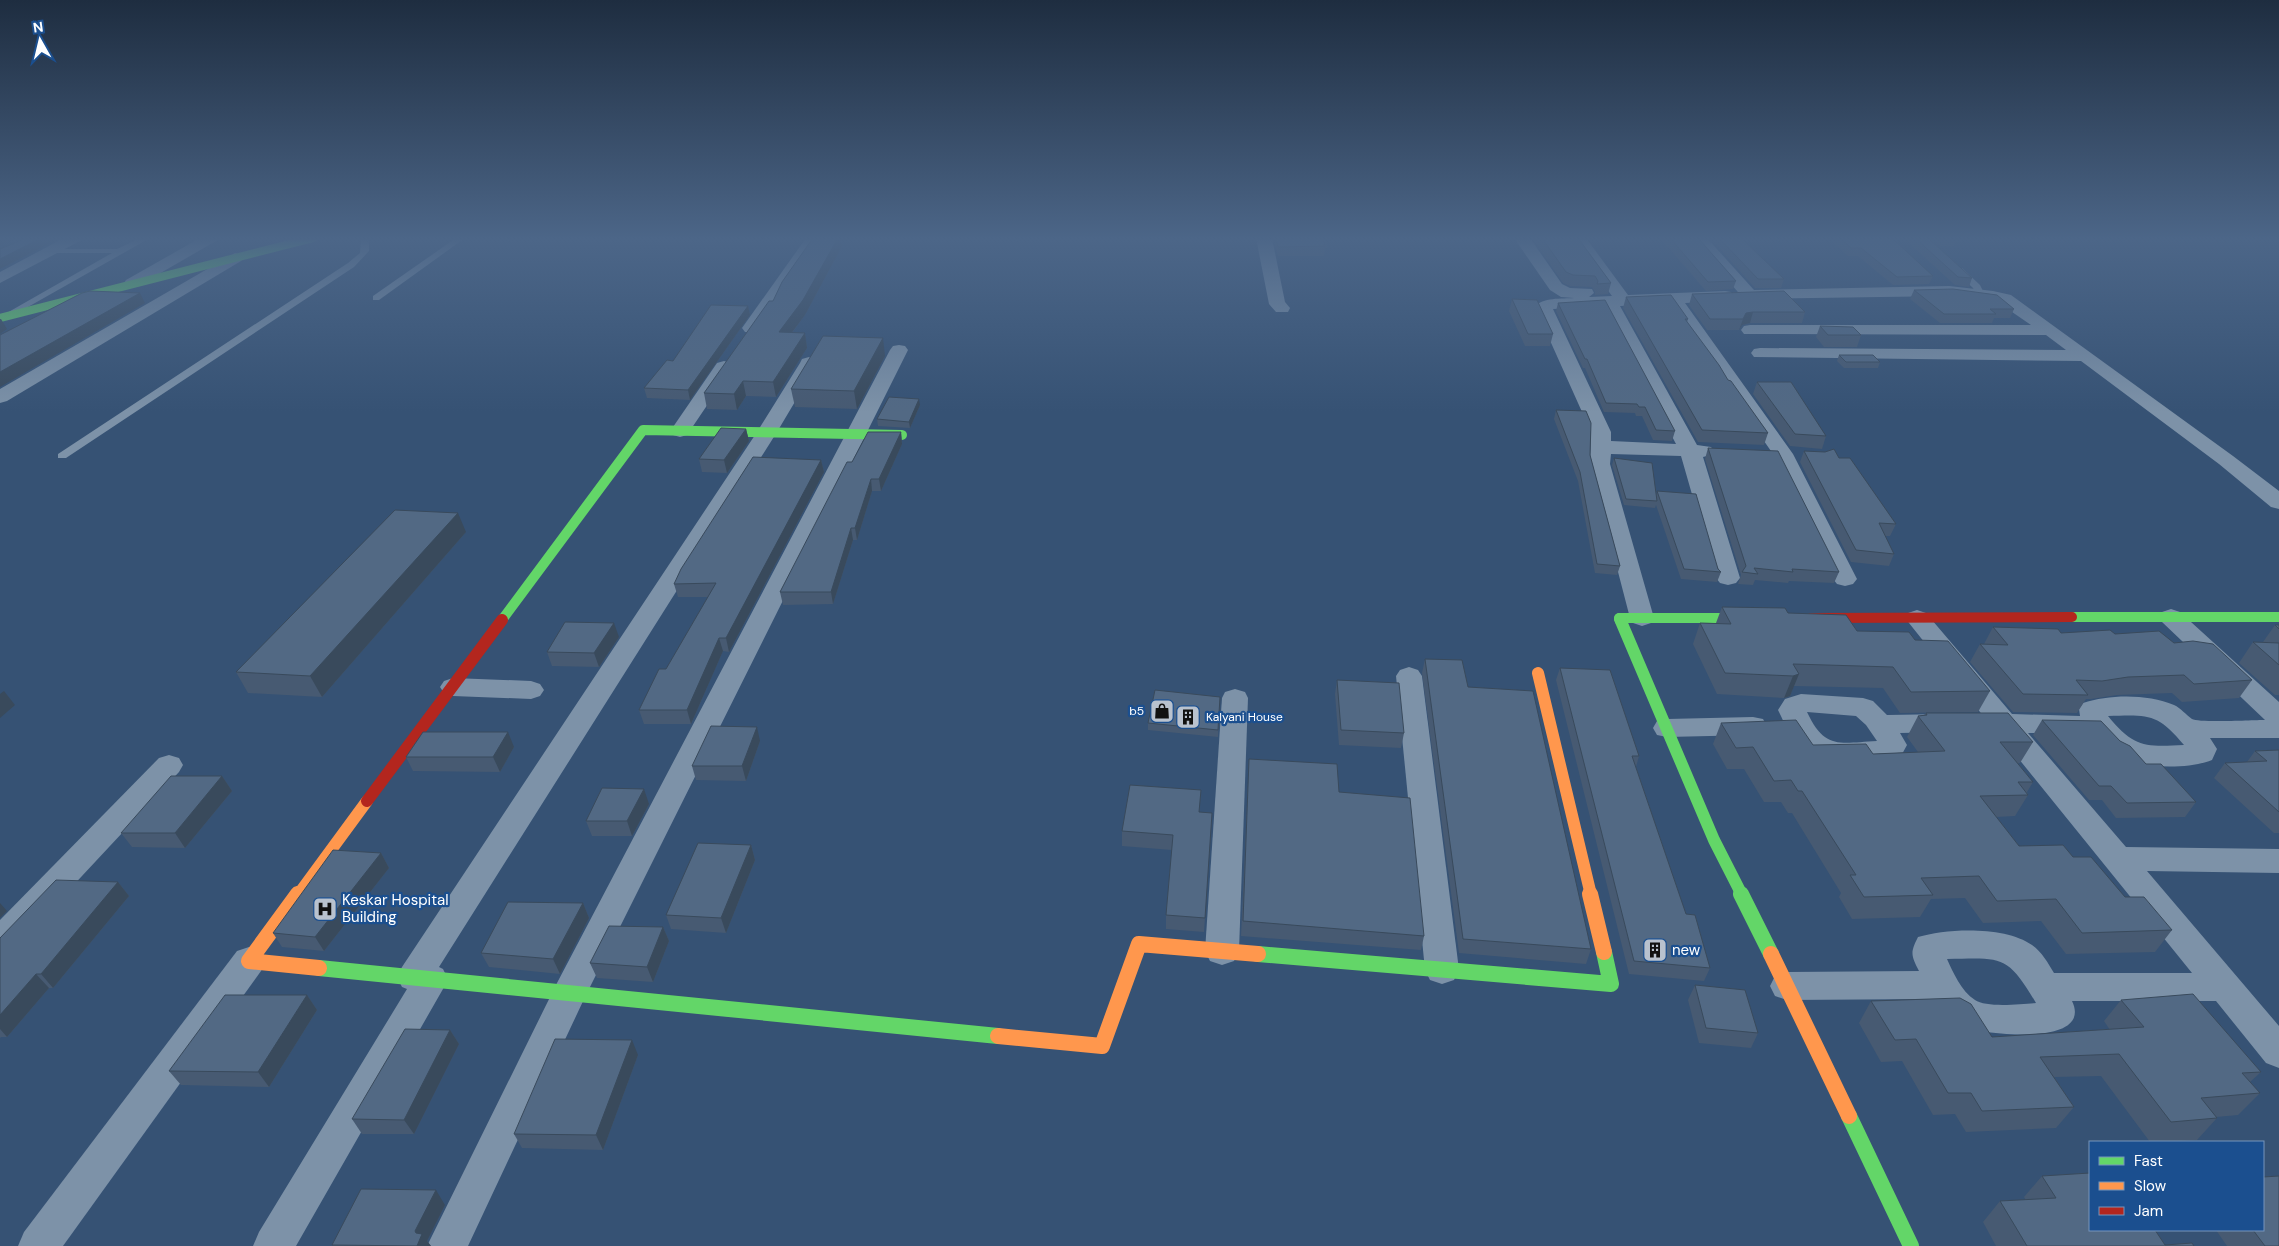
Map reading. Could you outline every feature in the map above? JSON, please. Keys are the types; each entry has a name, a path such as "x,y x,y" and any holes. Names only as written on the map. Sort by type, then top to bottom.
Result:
{"street":[{"path":"2,317 83,296"},
{"path":"25,328 84,296"},
{"path":"0,397 170,296"},
{"path":"680,431 774,296"},
{"path":"1275,296 1277,304 1282,308"},
{"path":"1598,296 1617,298"},
{"path":"1642,618 1600,464 1601,432 1544,307 1553,304 1617,298 1721,296"},
{"path":"1988,296 2005,299 2050,330 2226,460 2279,502"},
{"path":"1617,298 1690,450 1728,578"},
{"path":"1673,298 1793,454 1844,579"},
{"path":"1750,330 2050,330"},
{"path":"274,1246 422,978 820,345"},
{"path":"447,1246 569,993 899,350"},
{"path":"1760,353 2085,356"},
{"path":"38,1246 643,430 902,435"},
{"path":"1602,447 1727,452"},
{"path":"1755,453 1793,454"},
{"path":"2170,617 2279,717"},
{"path":"1799,618 2279,617"},
{"path":"1770,618 1619,618 1714,840 1787,986 1911,1246"},
{"path":"1916,618 2117,859 2226,987 2274,1039"},
{"path":"250,961 1102,1046 1139,944 1611,984 1538,673"},
{"path":"1409,676 1442,970"},
{"path":"453,687 531,690"},
{"path":"1222,951 1235,698"},
{"path":"1801,703 1864,707 1872,712 1893,745 1886,751 1826,750 1815,746 1806,737 1800,725 1792,710 1794,705 1801,703"},
{"path":"2093,708 2152,708 2163,710 2172,716 2203,749 2202,753 2198,755 2137,754 2126,750 2114,741 2101,725 2092,714 2093,708"},
{"path":"1879,724 2004,722 2101,725"},
{"path":"1667,728 1800,725"},
{"path":"2185,730 2279,729"},
{"path":"0,941 169,765"},
{"path":"2117,859 2279,861"},
{"path":"1930,947 2002,947 2015,950 2025,959 2044,986 2058,1008 2057,1014 2050,1018 1976,1017 1962,1010 1950,997 1944,985 1928,955 1930,947"},
{"path":"1787,986 1944,985"},
{"path":"2044,986 2226,987"}],"lane":[{"path":"2,317 40,296"},
{"path":"62,456 304,296"}],"building":[{"path":"76,296 134,296 0,372 0,335"},
{"path":"775,296 805,296 779,332 805,333 773,382 743,381 734,394 704,393 769,301 773,301"},
{"path":"1672,296 1688,319 1685,319 1768,433 1702,430 1626,297"},
{"path":"1694,296 1789,296 1805,312 1753,312 1746,313 1743,319 1710,319"},
{"path":"1922,296 1998,296 2014,309 1990,309 1996,314 1944,314"},
{"path":"1512,299 1537,300 1553,334 1528,334"},
{"path":"1605,300 1675,431 1656,430 1645,407 1639,407 1637,404 1606,403 1587,359 1585,359 1558,303"},
{"path":"711,305 748,306 688,390 644,388 667,360 673,361"},
{"path":"1820,326 1853,327 1861,335 1828,335"},
{"path":"823,336 883,338 854,391 791,389"},
{"path":"1839,355 1873,355 1880,362 1846,362"},
{"path":"1757,382 1791,382 1826,436 1795,434"},
{"path":"889,397 919,399 909,422 877,419"},
{"path":"1556,410 1586,411 1591,423 1590,455 1620,566 1597,564 1580,472"},
{"path":"721,428 746,429 724,460 699,459"},
{"path":"868,432 901,432 879,479 871,479 855,528 851,528 831,592 780,592 847,462 852,462"},
{"path":"1708,448 1778,451 1839,572 1792,569 1793,572 1754,568 1758,574 1742,572 1746,566"},
{"path":"1834,449 1839,458 1850,458 1896,524 1879,523 1894,554 1856,550 1804,451 1825,452"},
{"path":"753,457 821,460 726,638 719,638 687,710 639,710 659,669 666,669 716,583 674,584 681,569"},
{"path":"1614,458 1652,463 1657,501 1626,499"},
{"path":"1657,491 1696,494 1718,569 1721,572 1684,569"},
{"path":"395,510 458,513 310,676 236,672"},
{"path":"1722,607 1785,608 1788,613 1846,615 1857,631 1909,632 1915,640 1948,641 1990,691 1911,692 1893,667 1793,664 1799,674 1793,676 1725,673 1700,623 1731,624"},
{"path":"565,622 614,623 594,653 547,652"},
{"path":"1993,627 2058,629 2061,633 2110,630 2115,634 2159,631 2174,643 2193,641 2213,644 2252,680 2194,684 2184,675 2128,677 2102,681 2076,680 2088,695 2023,694 1980,644 2008,645"},
{"path":"2253,642 2279,643 2279,665"},
{"path":"1425,659 1462,660 1468,687 1533,691 1591,949 1463,939"},
{"path":"1560,668 1610,670 1639,756 1632,756 1686,914 1695,915 1710,968 1634,961"},
{"path":"1337,680 1399,683 1404,733 1341,730"},
{"name":"Kalyani House","path":"1155,690 1220,697 1218,730 1148,723"},
{"path":"1926,713 2008,713 2033,742 2000,742 2033,782 2018,782 2028,795 1980,796 2019,846 2063,845 2073,857 2091,857 2125,897 2144,897 2172,930 2082,933 2056,899 1997,901 1979,876 1921,878 1933,895 1864,897 1850,875 1856,875 1802,791 1798,791 1791,780 1774,781 1753,747 1736,748 1721,723 1796,720 1813,745 1866,744 1873,754 1945,751 1918,716 1927,715"},
{"path":"2042,720 2101,721 2120,741 2130,746 2146,764 2161,764 2196,802 2127,803 2111,786 2099,786"},
{"path":"711,726 757,727 742,766 692,766"},
{"path":"423,732 508,732 493,757 406,757"},
{"path":"2279,750 2279,812 2225,763 2267,761 2255,751"},
{"path":"1249,759 1337,764 1339,792 1410,798 1424,936 1243,921"},
{"path":"171,776 222,776 175,833 121,833"},
{"path":"1130,785 1201,790 1199,812 1212,813 1205,918 1166,915 1173,835 1122,831"},
{"path":"602,788 644,789 627,821 586,821"},
{"path":"698,843 751,845 721,918 666,915"},
{"path":"333,850 381,853 315,937 273,933"},
{"path":"56,880 118,882 41,974 36,974 0,1015 0,938"},
{"path":"508,902 583,903 553,959 481,953"},
{"path":"609,926 663,927 647,967 590,963"},
{"path":"1695,985 1745,990 1758,1033 1706,1028"},
{"path":"2193,994 2261,1072 2242,1073 2260,1093 2201,1098 2217,1118 2171,1122 2119,1054 2040,1057 2074,1107 1982,1111 1971,1093 1948,1093 1916,1039 1895,1040 1871,1001 1960,998 1971,1004 1992,1037 2144,1027 2121,1000"},
{"path":"225,995 307,995 258,1072 169,1071"},
{"path":"405,1029 450,1030 404,1120 352,1119"},
{"path":"555,1039 632,1040 596,1135 514,1134"},
{"path":"2089,1173 2089,1231 2156,1231 2165,1245 2192,1243 2194,1246 2027,1246 2000,1201 2056,1198 2042,1176"},
{"path":"2279,1176 2279,1246 2265,1246 2254,1231 2264,1231 2264,1177"},
{"path":"361,1189 436,1190 415,1231 422,1234 417,1246 332,1245"}],"traffic: fast":[{"path":"0,318 86,296"},
{"path":"502,620 643,430 902,435"},
{"path":"2072,617 2279,617"},
{"path":"1755,618 1619,618 1714,840 1771,954"},
{"path":"1258,954 1611,984 1604,952"},
{"path":"319,968 998,1036"},
{"path":"1849,1116 1911,1246"}],"traffic: slow":[{"path":"1538,673 1604,952"},
{"path":"319,968 249,961 367,801"},
{"path":"998,1036 1102,1046 1139,944 1258,954"},
{"path":"1771,954 1849,1116"}],"traffic: jam":[{"path":"1811,618 2072,617"},
{"path":"367,801 502,620"}],"place":[{"name":"b5","path":"1162,711"},
{"name":"Kalyani House","path":"1188,717"},
{"name":"Keskar Hospital Building","path":"325,909"},
{"name":"new","path":"1655,950"}]}
